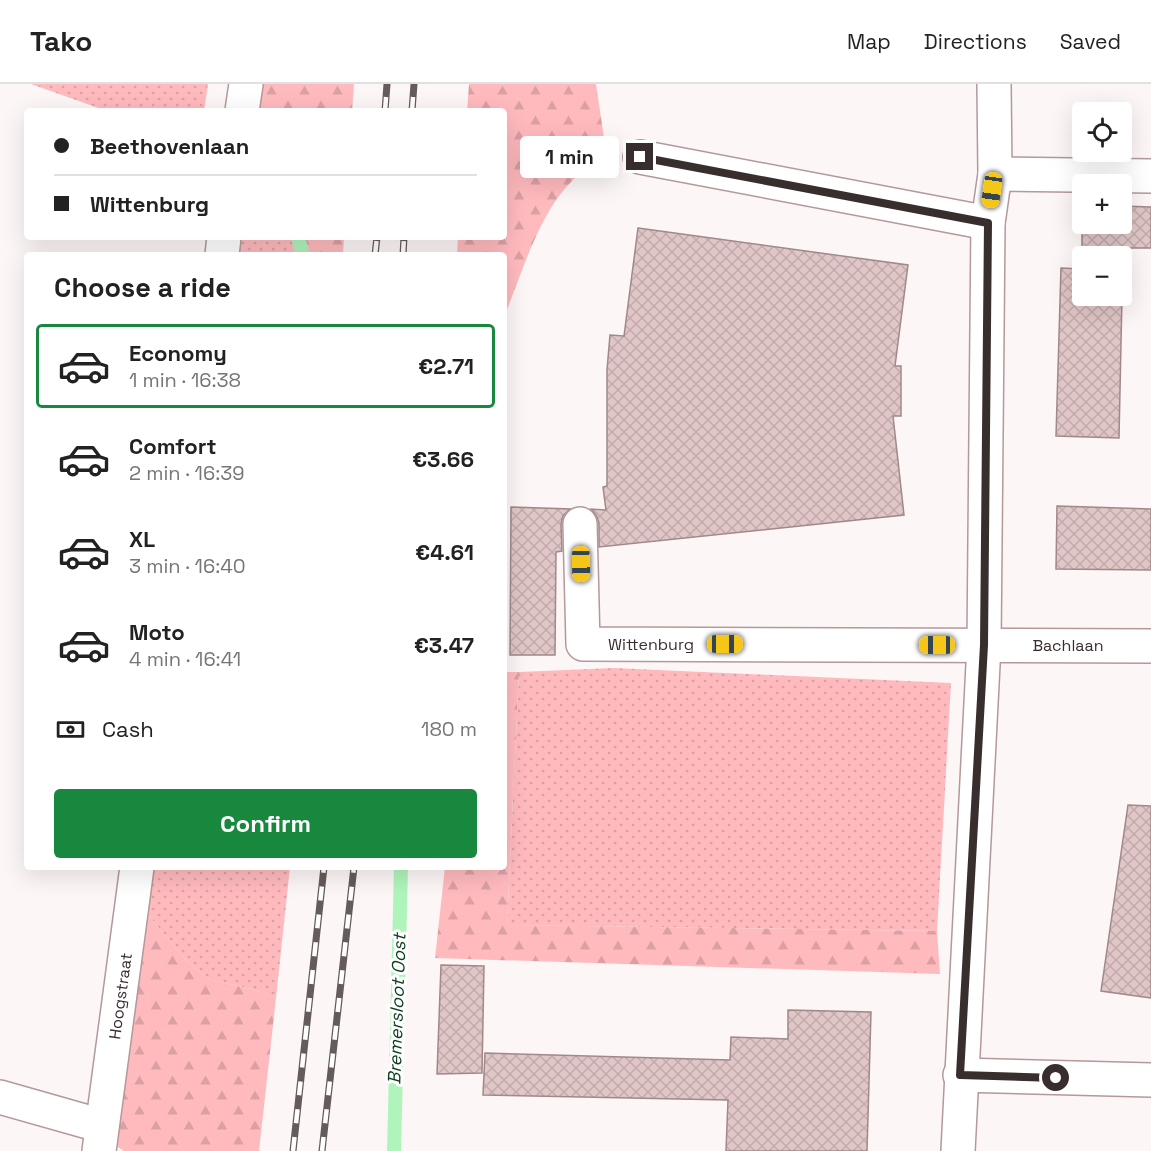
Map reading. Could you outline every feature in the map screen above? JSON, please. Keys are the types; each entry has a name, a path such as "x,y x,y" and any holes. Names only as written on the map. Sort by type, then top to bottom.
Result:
{"street":[{"path":"242,108 246,84"},
{"path":"958,1151 960,1075 984,645 988,223 994,174 994,84"},
{"path":"640,157 988,223"},
{"path":"994,174 1151,176"},
{"name":"Wittenburg","path":"580,524 583,644 984,645"},
{"name":"Bachlaan","path":"984,645 1151,645"},
{"name":"Hoogstraat","path":"100,1138 137,870"},
{"path":"960,1075 1151,1080"},
{"path":"0,1096 100,1138"}],"green space":[{"path":"31,84 208,84 204,108 99,108"},
{"path":"259,84 354,84 352,108 255,108"},
{"path":"469,84 596,84 606,152 578,175 554,203 532,244 507,309 507,252 457,252 458,240 507,240 507,108 467,108"},
{"path":"238,240 304,240 302,252 236,252"},
{"path":"304,240 344,240 343,252 302,252"},
{"path":"614,668 951,683 937,931 507,925 519,672"},
{"path":"507,672 519,672 507,925 937,931 940,974 435,958 445,870 507,870"},
{"path":"154,870 290,870 276,998 251,989 208,979 185,959 148,915"},
{"path":"148,915 185,959 208,979 251,989 276,998 259,1151 124,1151 115,1145"}],"building":[{"path":"1132,206 1151,207 1151,248 1082,246 1082,234 1132,234"},
{"path":"638,228 908,265 895,366 901,366 901,416 893,416 904,515 599,547 599,523 591,509 606,510 603,487 607,486 607,370 610,335 624,336"},
{"path":"1061,268 1072,269 1072,306 1122,306 1119,438 1056,436"},
{"path":"1057,506 1151,509 1151,570 1056,569"},
{"path":"511,507 570,509 563,516 561,524 562,551 556,552 555,655 510,655"},
{"path":"1128,805 1151,806 1151,998 1101,991"},
{"path":"441,965 484,966 482,1073 437,1074"},
{"path":"788,1010 871,1012 867,1151 726,1151 728,1100 483,1095 485,1053 730,1060 731,1037 788,1039"}],"waterway":[{"name":"Bremersloot Oost","path":"299,240 302,252"},
{"name":"Bremersloot Oost","path":"394,1151 401,870"}],"railway":[{"path":"385,108 387,84"},
{"path":"412,108 414,84"},
{"path":"375,252 377,240"},
{"path":"403,252 404,240"},
{"path":"293,1151 324,870"},
{"path":"322,1151 354,870"}],"route":[{"path":"640,157 988,223 984,645 960,1075 1056,1078"}]}
